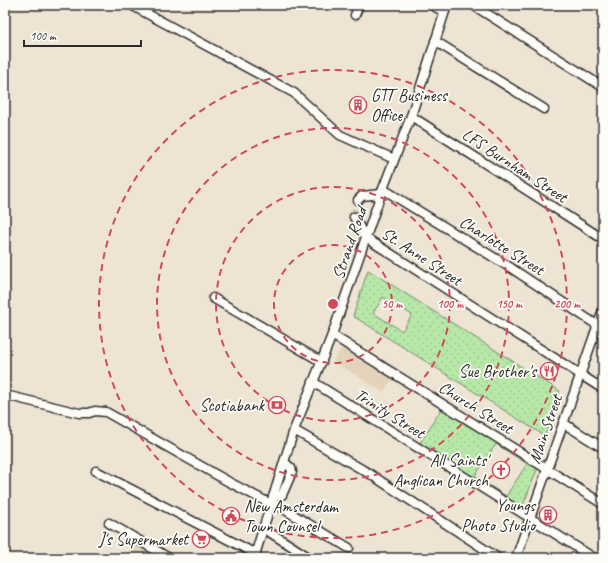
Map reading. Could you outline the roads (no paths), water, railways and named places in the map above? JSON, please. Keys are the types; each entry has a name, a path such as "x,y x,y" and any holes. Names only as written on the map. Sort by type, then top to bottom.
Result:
{"street":[{"path":"131,5 294,93 340,135 394,159"},
{"path":"355,15 359,5"},
{"path":"432,5 445,8"},
{"path":"473,5 603,87"},
{"name":"Strand Road","path":"255,556 294,430 322,362 382,192 411,116 445,8"},
{"path":"435,41 544,109"},
{"name":"LFS Burnham Street","path":"411,116 603,239"},
{"path":"358,200 362,196 382,192"},
{"name":"Charlotte Street","path":"382,192 511,268 600,327"},
{"path":"354,217 362,234 366,238"},
{"name":"St. Anne Street","path":"366,238 603,389"},
{"path":"214,298 322,362"},
{"name":"Main Street","path":"516,558 580,375 600,327 603,310"},
{"name":"Church Street","path":"332,335 603,504"},
{"name":"Trinity Street","path":"313,382 594,558"},
{"path":"5,395 79,413 89,413 95,411 106,412 229,482 272,501 349,548"},
{"path":"563,424 603,448"},
{"path":"294,430 370,474 498,558"},
{"path":"96,471 255,556"},
{"path":"109,523 169,558"},
{"path":"263,528 310,558"}],"tunnel":[{"path":"354,217 358,200"}],"place":[{"name":"GTT Business Office","path":"358,105"},
{"name":"Sue Brother's","path":"549,371"},
{"name":"Scotiabank","path":"277,405"},
{"name":"All Saints' Anglican Church","path":"501,470"},
{"name":"Youngs Photo Studio","path":"548,515"},
{"name":"New Amsterdam Town Counsel","path":"231,516"},
{"name":"J's Supermarket","path":"201,539"}]}
